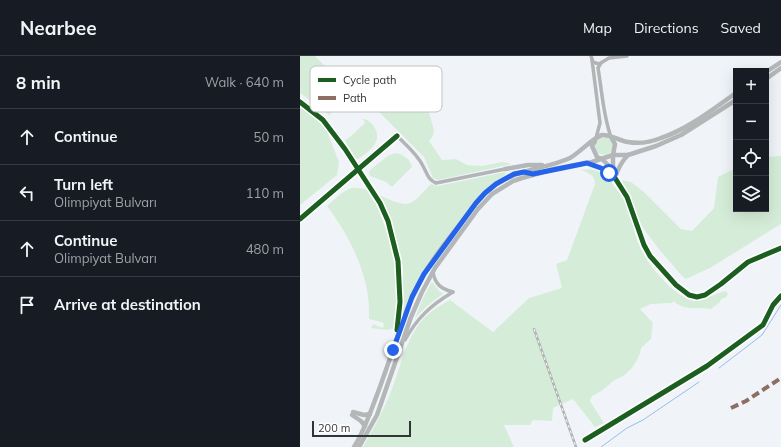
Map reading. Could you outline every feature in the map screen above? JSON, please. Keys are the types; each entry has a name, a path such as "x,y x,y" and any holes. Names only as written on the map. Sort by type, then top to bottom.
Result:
{"main road":[{"path":"769,70 781,62"},
{"path":"769,77 781,68"},
{"path":"354,447 370,414 412,297 424,274 480,198 496,184 514,174 550,165 574,156 602,135 628,142 639,142 662,138 693,122 733,95"},
{"path":"359,447 377,415 401,346 422,292 432,272 478,209 492,194 513,181 533,174 587,163 613,155 628,155 656,146 681,135 733,102"},
{"path":"611,137 615,144 613,155 615,178"},
{"path":"595,140 592,146 593,150 598,157 611,168 615,178"},
{"path":"615,178 621,162 628,155"},
{"path":"587,163 606,170 615,178"},
{"path":"505,169 528,165 550,165"},
{"path":"505,169 533,174"},
{"path":"505,169 510,174 509,177"},
{"path":"365,426 352,414 370,414"}],"street":[{"path":"591,58 597,64 609,58 626,56"},
{"path":"591,58 600,123 595,140"},
{"path":"603,60 598,68 607,126 611,137"},
{"path":"300,102 310,110"},
{"path":"313,112 323,120"},
{"path":"300,218 397,136 418,157 430,179 436,183 505,169"},
{"path":"615,178 627,197 644,245 654,261 676,285 689,295 697,297 705,295 748,262 781,248"},
{"path":"380,203 388,222 398,261 400,302 396,330"},
{"path":"401,346 412,327 423,315 433,305 453,292 442,289 434,280 432,272"},
{"path":"585,440 698,372 763,325 772,305 781,296"}],"green space":[{"path":"300,56 315,56 326,66 310,66 310,101 300,93"},
{"path":"300,107 320,123 325,118 328,122 326,129 339,162 337,175 300,205"},
{"path":"325,112 332,112 329,115"},
{"path":"379,112 429,112 434,130 433,136 429,141 442,160 456,159 467,165 482,166 502,162 512,164 438,180 433,178 424,157"},
{"path":"363,119 367,120 373,125 376,130 377,140 371,149 358,159 352,156 345,140 365,123"},
{"path":"604,137 610,140 613,146 610,152 604,155 598,152 595,146 598,140"},
{"path":"397,153 407,158 412,167 392,187 386,182 370,176 370,170 389,155"},
{"path":"781,156 781,224 710,268 686,279 658,248 641,225 630,196 620,180 631,182 644,192 681,229 692,231 714,208 718,177 733,170 733,212 769,212 769,157"},
{"path":"590,169 598,171 604,175 621,195 625,201 635,235 645,257 670,287 678,294 694,301 726,291 728,294 725,298 721,299 720,302 711,309 686,307 674,301 672,303 651,304 640,309 653,323 651,339 641,348 635,364 623,376 613,381 600,392 592,396 590,401 604,423 595,427 573,399 553,408 552,421 533,420 530,425 504,425 514,447 363,447 386,402 412,336 424,318 432,311 450,300 493,332 529,298 562,288 556,264 567,260 595,184 593,176 581,170"},
{"path":"505,172 505,175 484,190 452,230 427,266 403,315 403,267 396,238 383,200 376,204 387,232 395,266 399,306 394,328 387,330 371,328 373,324 383,328 384,323 369,319 367,289 358,259 344,231 327,206 343,192 356,188 372,192 404,204 410,203 419,197 431,184 438,186"},
{"path":"432,282 440,292 444,293 427,306 415,318 423,298"}],"waterway":[{"path":"719,368 762,335 781,305"},
{"path":"601,447 627,428 643,420 699,382"}],"tunnel":[{"path":"323,120 345,149 380,203"}],"railway":[{"path":"534,329 576,447"}],"marked path":[{"path":"731,408 746,401 781,378"}],"cycle path":[{"path":"300,102 310,110"},
{"path":"313,112 323,120 345,149 380,203 388,221 398,261 400,302 397,330"},
{"path":"300,219 397,136"},
{"path":"615,178 627,197 644,245 650,256 676,285 689,295 697,297 705,295 748,262 781,248"},
{"path":"585,440 707,366 763,325 773,305 781,296"}],"route":[{"path":"393,350 412,297 424,274 457,228 485,193 496,184 514,174 524,172 533,174 587,163 606,170 609,173"}]}
